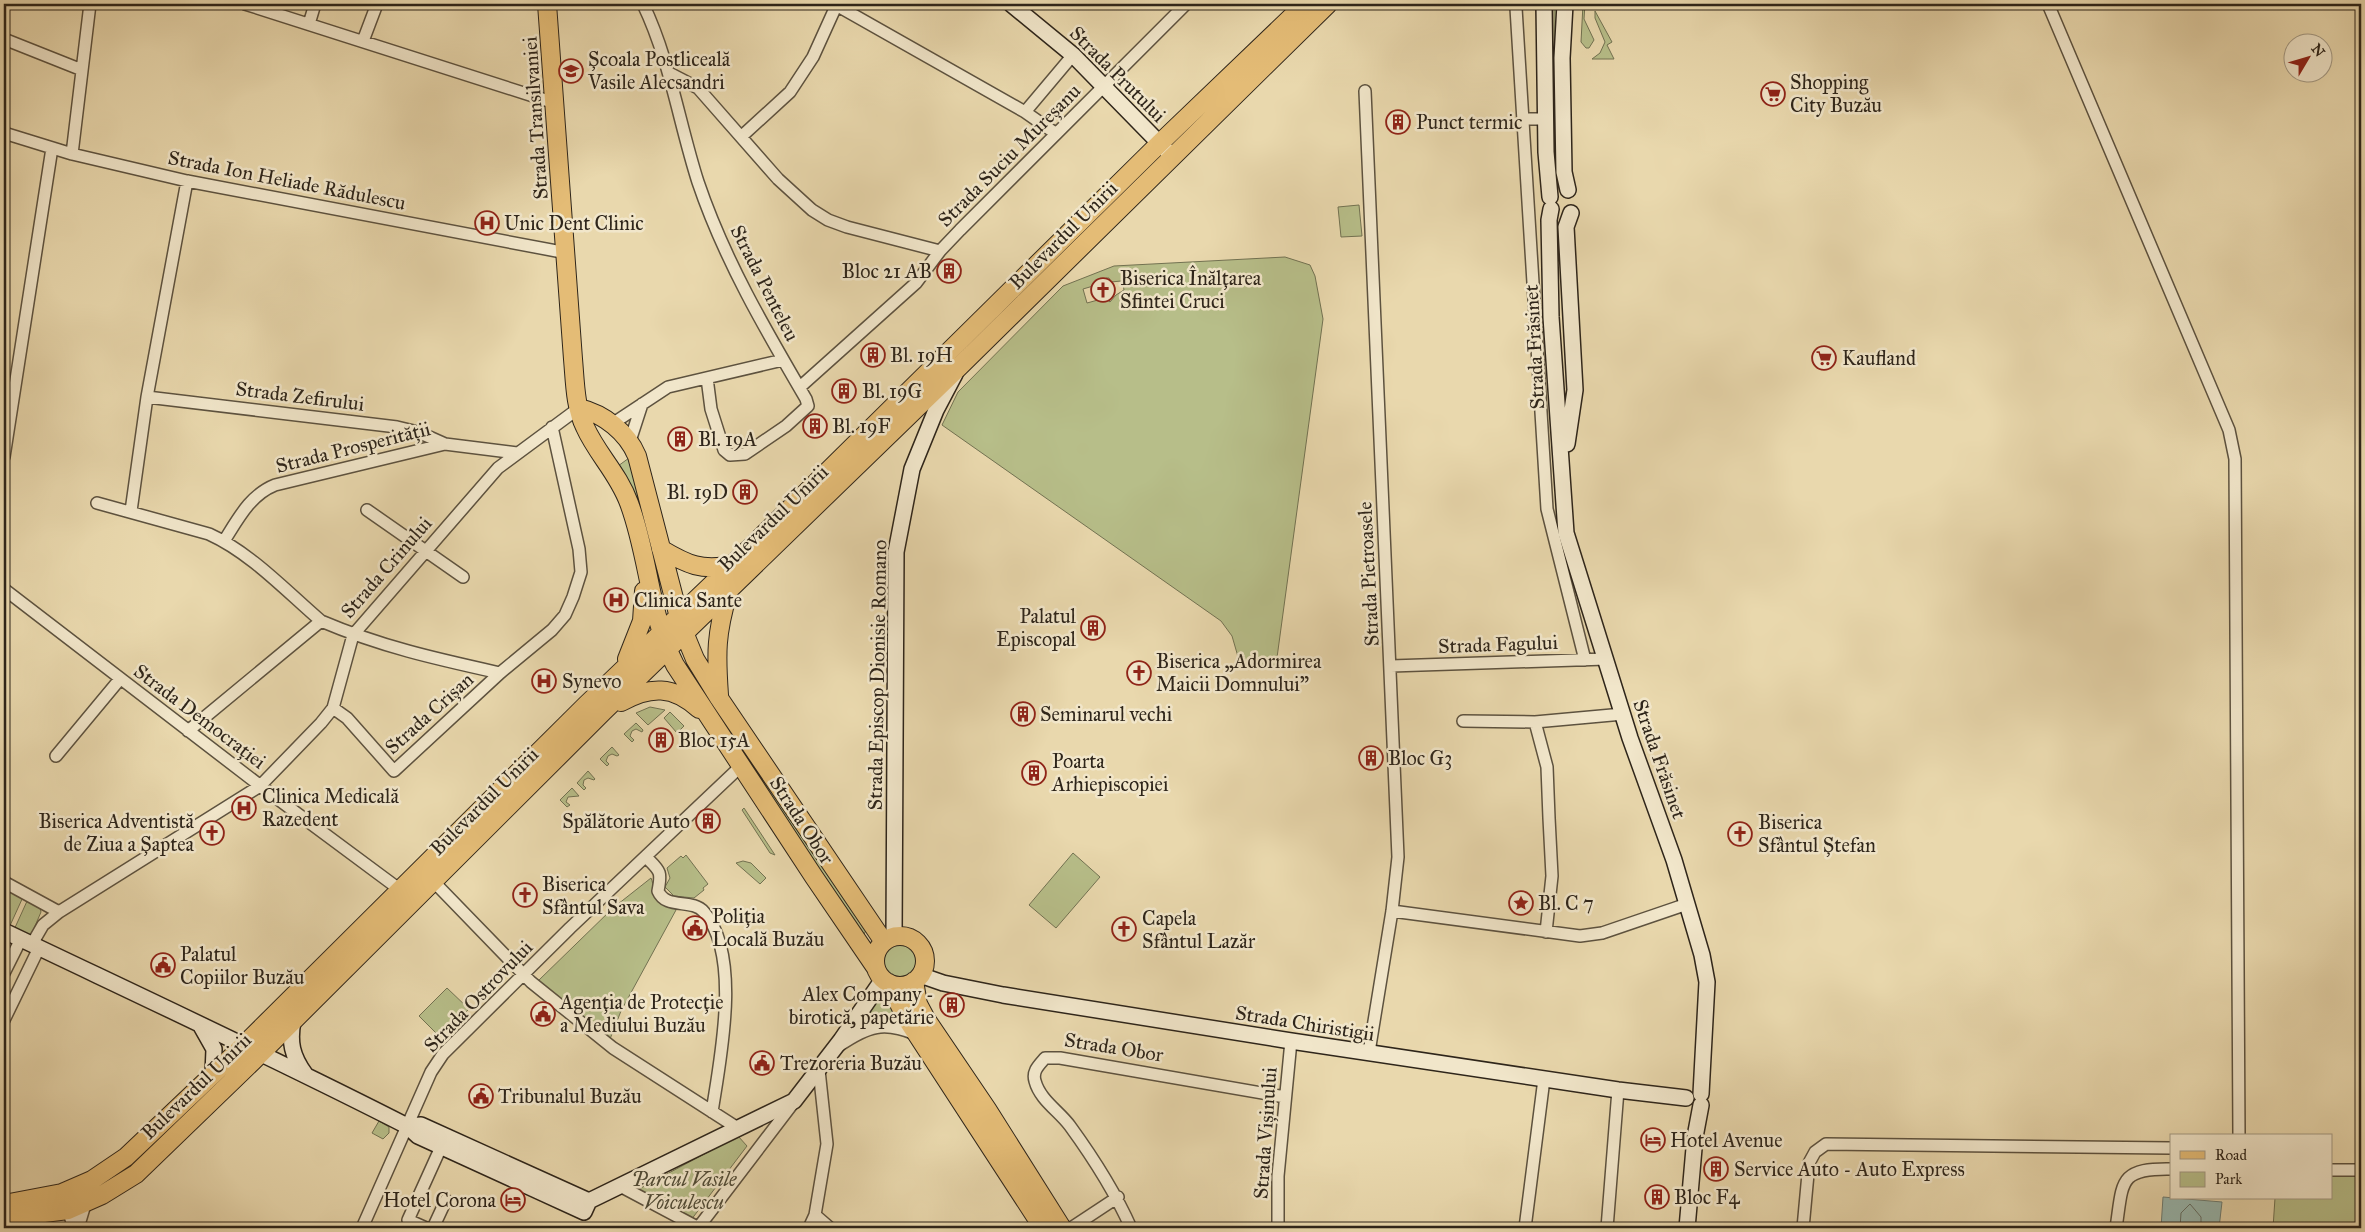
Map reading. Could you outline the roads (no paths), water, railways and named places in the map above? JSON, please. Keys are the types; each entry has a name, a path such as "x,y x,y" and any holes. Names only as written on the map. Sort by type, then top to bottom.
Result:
{"main road":[{"name":"Strada Transilvaniei","path":"547,4 567,253 573,360 579,408 584,426 605,458 629,503 644,555 661,633 668,650 710,719"},
{"name":"Bulevardul Unirii","path":"4,1204 77,1203 101,1174 126,1157 242,1046 621,670 733,565 1160,143 1305,4"},
{"name":"Bulevardul Unirii","path":"4,1218 77,1203 119,1186 136,1174 294,1021 603,712 729,592 1328,4"},
{"path":"579,408 612,424 630,441 637,456 684,634"},
{"path":"593,441 612,424"},
{"path":"605,458 620,451 630,441"},
{"path":"661,549 695,566 714,568 733,565"},
{"path":"621,670 635,642 642,621 644,555"},
{"path":"719,698 717,639 729,592"},
{"name":"Strada Obor","path":"684,634 719,698 889,939"},
{"path":"603,712 640,692 662,690 680,694 710,719"},
{"name":"Strada Obor","path":"710,719 883,977 905,1016 1043,1228"},
{"path":"917,978 902,985 883,977 876,954 889,939 912,939 921,948 925,962 917,978 918,1004 1062,1228"},
{"path":"77,1203 101,1174"}],"street":[{"path":"72,154 90,4"},
{"path":"244,4 554,103"},
{"path":"309,24 315,4"},
{"path":"363,41 376,4"},
{"name":"Strada Prutului","path":"1011,4 1073,55 1172,156"},
{"name":"Strada Suciu Mureșanu","path":"800,387 916,283 940,251 1186,4"},
{"name":"Strada Frăsinet","path":"1544,4 1545,119 1551,203 1549,220 1551,317 1566,533 1623,714 1687,904 1702,956 1706,982 1704,1050 1693,1099"},
{"path":"1565,4 1562,58 1564,172 1568,190 1576,201 1570,213 1562,216 1551,203 1560,189 1568,190"},
{"path":"2048,4 2229,430 2235,458 2239,1134"},
{"path":"742,136 790,92 813,57 837,5 1025,112 1056,133"},
{"name":"Strada Penteleu","path":"649,6 669,73 689,152 708,210 732,266 808,402 807,409 745,454 730,455 724,450 710,409 707,378"},
{"path":"1516,8 1547,509 1585,660"},
{"path":"4,39 82,70"},
{"path":"1025,112 1073,55"},
{"name":"Strada Suciu Mureșanu","path":"669,73 698,88 794,196 828,220 846,227 940,251"},
{"name":"Strada Pietroasele","path":"1366,91 1398,857 1392,911 1369,1052"},
{"path":"1523,119 1545,119"},
{"name":"Strada Ion Heliade Rădulescu","path":"4,132 72,154 187,181 567,253"},
{"path":"4,457 52,148"},
{"path":"131,511 147,397 187,181"},
{"name":"Strada Frăsinet","path":"1562,483 1575,390 1566,227 1570,213"},
{"path":"612,424 668,387 783,360"},
{"name":"Strada Episcop Dionisie Romano","path":"889,939 896,552 912,469 936,410 960,366"},
{"name":"Strada Zefirului","path":"147,397 397,427 418,432 446,444"},
{"path":"630,441 642,404"},
{"name":"Strada Crinului","path":"188,731 321,621 353,635 498,468 579,408"},
{"name":"Strada Crișan","path":"333,708 347,718 394,771 500,673 552,630 565,615 574,597 581,572 576,527 552,427"},
{"name":"Strada Prosperității","path":"224,541 247,506 262,490 275,485 446,444 517,453"},
{"path":"97,503 209,534 224,541 263,570 321,621"},
{"path":"367,510 463,577"},
{"name":"Strada Democrației","path":"4,589 260,786 399,889"},
{"path":"4,973 30,944 43,925 59,912 260,786 333,708 353,635"},
{"name":"Strada Crișan","path":"353,635 401,651 500,673"},
{"name":"Strada Fagului","path":"1391,666 1606,659"},
{"path":"56,756 120,679"},
{"path":"1463,722 1535,722 1623,714"},
{"path":"1535,722 1547,767 1552,876 1546,932"},
{"name":"Strada Ostrovului","path":"362,1228 430,1072 443,1054 741,766"},
{"path":"646,857 660,871 659,894 667,900 693,905 704,912 713,926 721,951 726,977 726,1013 712,1112"},
{"path":"4,882 59,912"},
{"path":"434,882 523,975 613,1048 739,1129"},
{"path":"1392,911 1580,936 1602,933 1687,904"},
{"path":"4,931 242,1046 305,1074 407,1126 418,1136 441,1147 587,1206"},
{"path":"4,1020 30,944"},
{"path":"620,1186 699,1228 819,1070 883,977"},
{"name":"Strada Chiristigii","path":"917,978 1291,1041 1618,1090 1693,1099"},
{"path":"294,1021 291,1035 292,1049 296,1062 305,1074"},
{"path":"201,1026 214,1049 213,1074"},
{"path":"835,1048 855,1035 875,1027 898,1027 918,1035"},
{"name":"Strada Vișinului","path":"1278,1228 1278,1176 1291,1041"},
{"name":"Strada Obor","path":"1131,1228 1118,1197 1069,1125 1039,1092 1034,1080 1036,1068 1045,1058 1060,1058 1285,1097"},
{"path":"809,1228 815,1215 827,1144 819,1070"},
{"path":"1525,1228 1544,1079"},
{"path":"1607,1228 1618,1090"},
{"path":"1687,1228 1695,1137 1693,1099"},
{"path":"587,1206 620,1186 794,1101"},
{"path":"407,1126 421,1125 587,1206"},
{"path":"1802,1228 1810,1163 1815,1152 1826,1144 2170,1148"},
{"path":"426,1228 408,1220 441,1147"},
{"path":"2116,1228 2122,1186 2130,1175 2147,1168 2170,1168"},
{"path":"2332,1170 2361,1170"},
{"path":"1071,1228 1118,1197"},
{"path":"433,1228 446,1200"},
{"path":"76,1228 77,1203"},
{"path":"76,1228 77,1203"},
{"path":"815,1215 830,1228"}],"water":[{"path":"2163,1197 2170,1198 2170,1200 2222,1202 2219,1228 2161,1228"}],"place":[{"name":"Școala Postliceală Vasile Alecsandri","path":"571,71"},
{"name":"Shopping City Buzău","path":"1773,94"},
{"name":"Punct termic","path":"1398,122"},
{"name":"Unic Dent Clinic","path":"487,223"},
{"name":"Bloc 21 AB","path":"949,271"},
{"name":"Biserica Înălțarea Sfintei Cruci","path":"1103,290"},
{"name":"Bl. 19H","path":"873,355"},
{"name":"Kaufland","path":"1824,358"},
{"name":"Bl. 19G","path":"844,391"},
{"name":"Bl. 19F","path":"815,426"},
{"name":"Bl. 19A","path":"680,439"},
{"name":"Bl. 19D","path":"745,492"},
{"name":"Clinica Sante","path":"616,600"},
{"name":"Palatul Episcopal","path":"1093,628"},
{"name":"Biserica „Adormirea Maicii Domnului”","path":"1139,673"},
{"name":"Synevo","path":"544,681"},
{"name":"Seminarul vechi","path":"1023,714"},
{"name":"Bloc 15A","path":"661,740"},
{"name":"Bloc G3","path":"1371,758"},
{"name":"Poarta Arhiepiscopiei","path":"1034,773"},
{"name":"Clinica Medicală Razedent","path":"244,808"},
{"name":"Spălătorie Auto","path":"708,821"},
{"name":"Biserica Adventistă de Ziua a Șaptea","path":"212,833"},
{"name":"Biserica Sfântul Ștefan","path":"1740,834"},
{"name":"Biserica Sfântul Sava","path":"525,895"},
{"name":"Bl. C 7","path":"1521,903"},
{"name":"Poliția Locală Buzău","path":"695,928"},
{"name":"Capela Sfântul Lazăr","path":"1124,929"},
{"name":"Palatul Copiilor Buzău","path":"163,965"},
{"name":"Alex Company - birotică, papetărie","path":"952,1005"},
{"name":"Agenția de Protecție a Mediului Buzău","path":"543,1014"},
{"name":"Trezoreria Buzău","path":"762,1063"},
{"name":"Tribunalul Buzău","path":"481,1096"},
{"name":"Hotel Avenue","path":"1653,1140"},
{"name":"Service Auto - Auto Express","path":"1716,1169"},
{"name":"Bloc F4","path":"1657,1197"},
{"name":"Hotel Corona","path":"513,1200"}],"park label":[{"name":"Parcul Vasile Voiculescu","path":"684,1190"}]}
